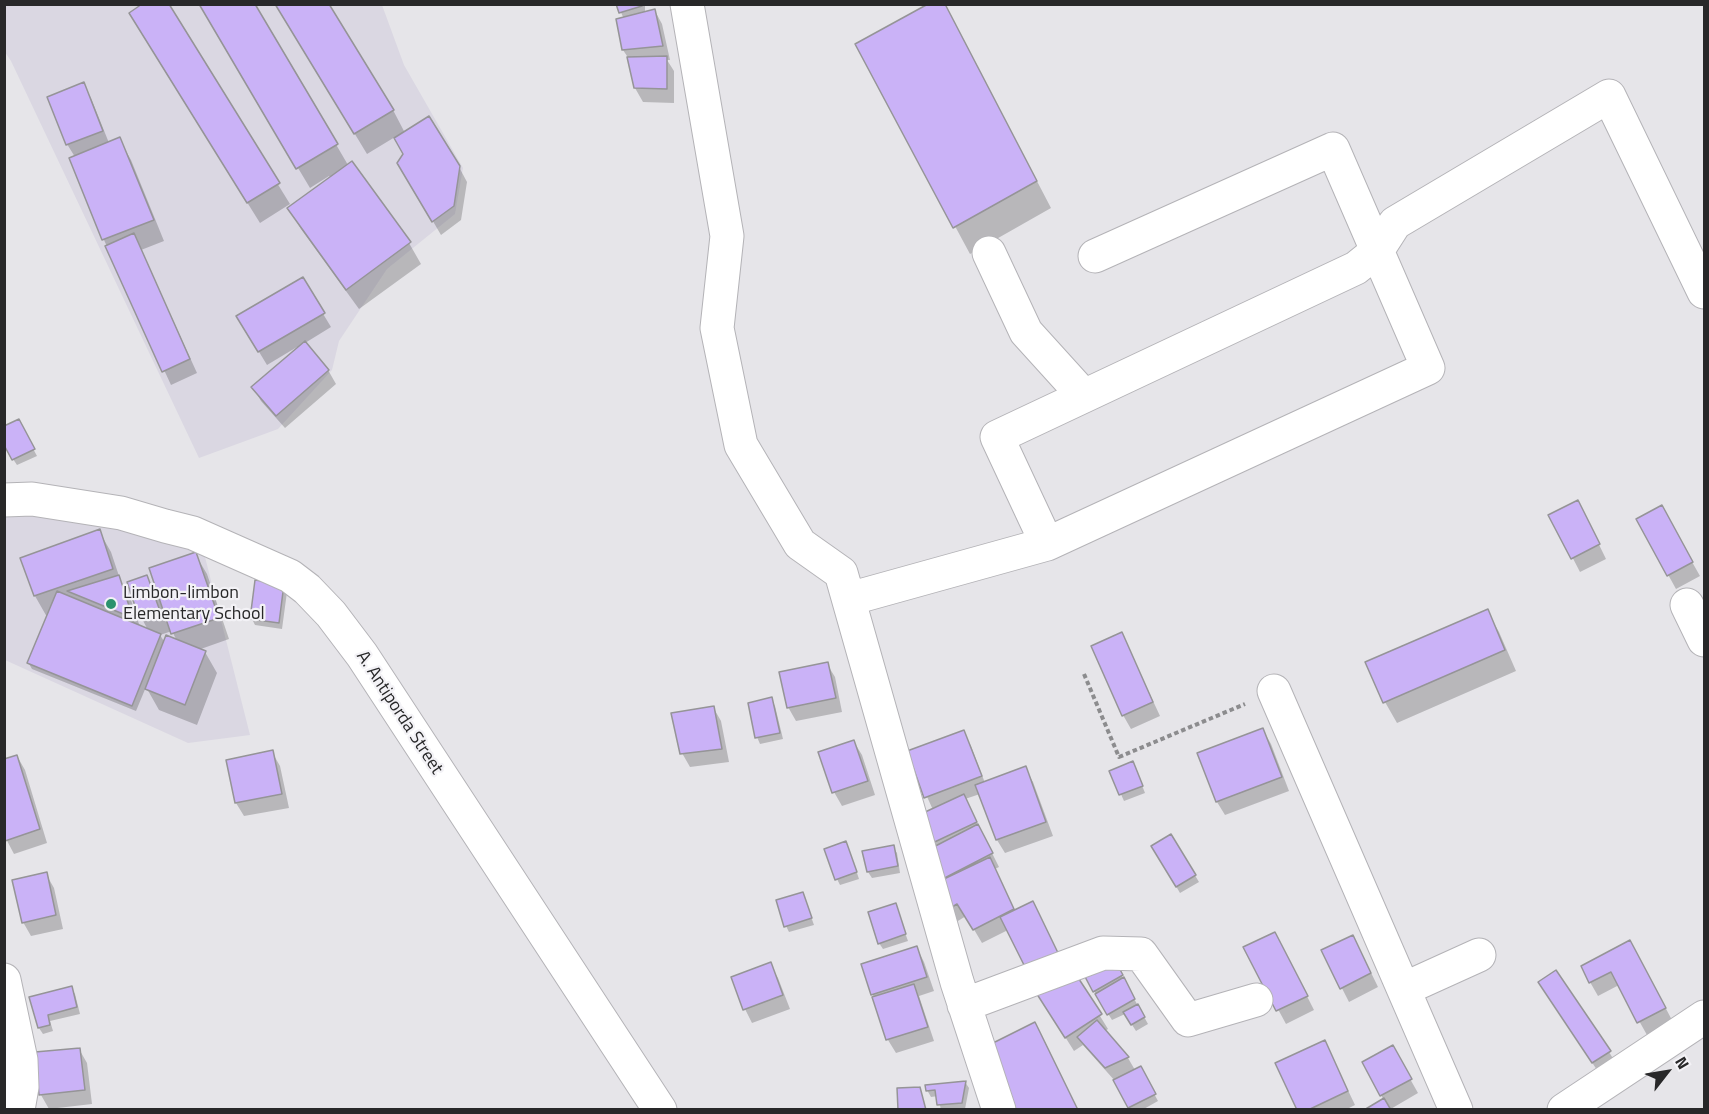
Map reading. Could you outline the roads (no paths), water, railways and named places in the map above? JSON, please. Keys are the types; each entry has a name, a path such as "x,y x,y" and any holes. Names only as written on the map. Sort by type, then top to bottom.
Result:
{"street":[{"path":"687,4 727,236 717,327 741,445 800,544 842,573 964,1005 999,1110"},
{"path":"1047,544 997,437 1356,268 1377,251 1395,223 1609,96 1704,291"},
{"path":"849,598 1047,544 1428,368 1333,149 1095,256"},
{"path":"989,253 1026,332 1084,396"},
{"name":"A. Antiporda Street","path":"4,500 32,499 121,513 193,533 290,576 307,589 331,614 362,655 660,1110"},
{"path":"1687,605 1704,640"},
{"path":"1274,692 1456,1110"},
{"path":"964,1005 1103,953 1141,954 1188,1020 1256,1000"},
{"path":"1404,989 1479,955"},
{"path":"4,980 21,1060 22,1087 18,1110"},
{"path":"1564,1110 1704,1017"}],"place":[{"name":"Limbon-limbon Elementary School","path":"111,604"}]}
